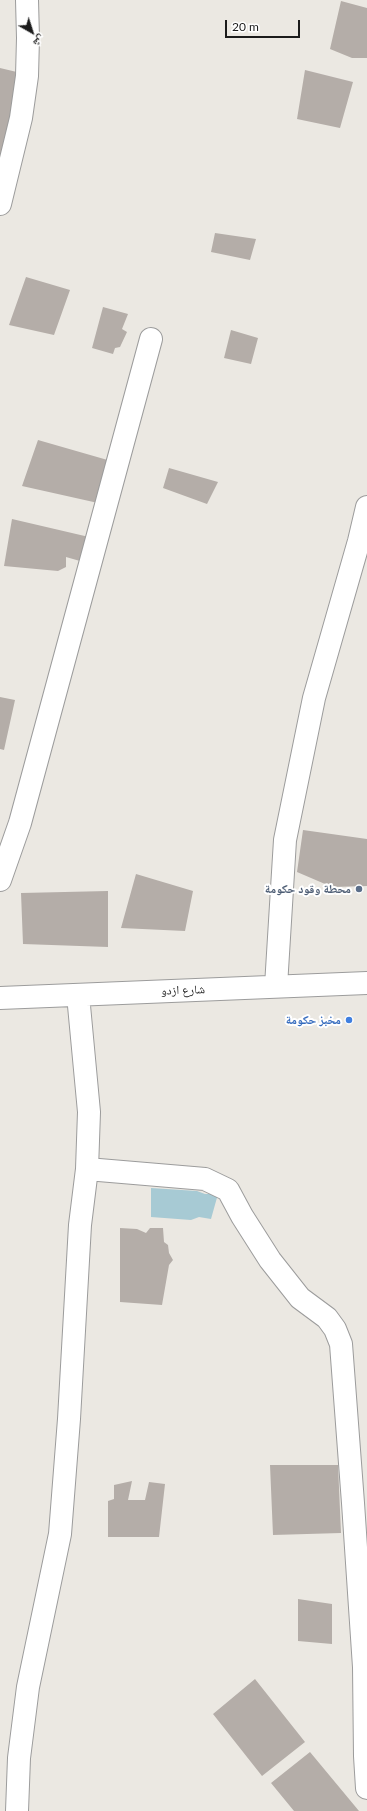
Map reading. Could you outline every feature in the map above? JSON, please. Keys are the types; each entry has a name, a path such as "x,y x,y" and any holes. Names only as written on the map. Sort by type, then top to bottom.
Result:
{"street":[{"path":"0,204 21,118 27,68 27,0"},
{"path":"0,880 20,823 50,716 151,339"},
{"path":"276,986 285,840 314,698 360,541 367,506"},
{"name":"شارع ازدو","path":"0,998 367,983"},
{"path":"17,1811 19,1758 28,1687 60,1534 69,1419 80,1225 87,1169 89,1112 78,995"},
{"path":"87,1169 205,1179 228,1190 242,1216 266,1253 300,1298 327,1318 335,1329 341,1344 353,1504 364,1667 365,1756 367,1788"}],"water":[{"path":"151,1188 218,1194 211,1219 199,1217 191,1220 151,1217"}],"building":[{"path":"341,1 367,8 367,58 352,58 330,49"},
{"path":"0,68 21,73 0,167"},
{"path":"305,70 353,82 340,128 297,119"},
{"path":"215,233 256,239 250,260 211,252"},
{"path":"26,277 70,290 54,335 9,325"},
{"path":"103,307 128,314 122,329 127,332 120,347 115,348 113,354 92,348"},
{"path":"231,330 258,338 251,364 224,358"},
{"path":"38,440 111,461 98,503 22,486"},
{"path":"169,468 218,482 207,504 163,488"},
{"path":"12,519 89,537 80,561 66,557 66,567 58,571 4,566"},
{"path":"0,697 15,700 4,750 0,749"},
{"path":"303,830 367,839 367,886 332,887 297,872"},
{"path":"136,874 193,891 185,931 121,928"},
{"path":"108,891 108,947 23,944 21,893"},
{"path":"120,1228 137,1229 146,1233 150,1228 163,1228 164,1242 168,1245 169,1253 173,1260 169,1265 162,1305 120,1302"},
{"path":"270,1465 338,1465 341,1533 273,1535"},
{"path":"132,1481 128,1500 145,1500 149,1482 165,1484 159,1537 108,1537 108,1501 114,1499 114,1485"},
{"path":"298,1599 332,1604 332,1644 298,1641"},
{"path":"255,1679 305,1742 262,1776 213,1714"},
{"path":"310,1752 359,1811 294,1811 271,1783"}],"place":[{"name":"محطة وقود حكومة","path":"359,889"},
{"name":"مخبز حكومة","path":"349,1020"}]}
